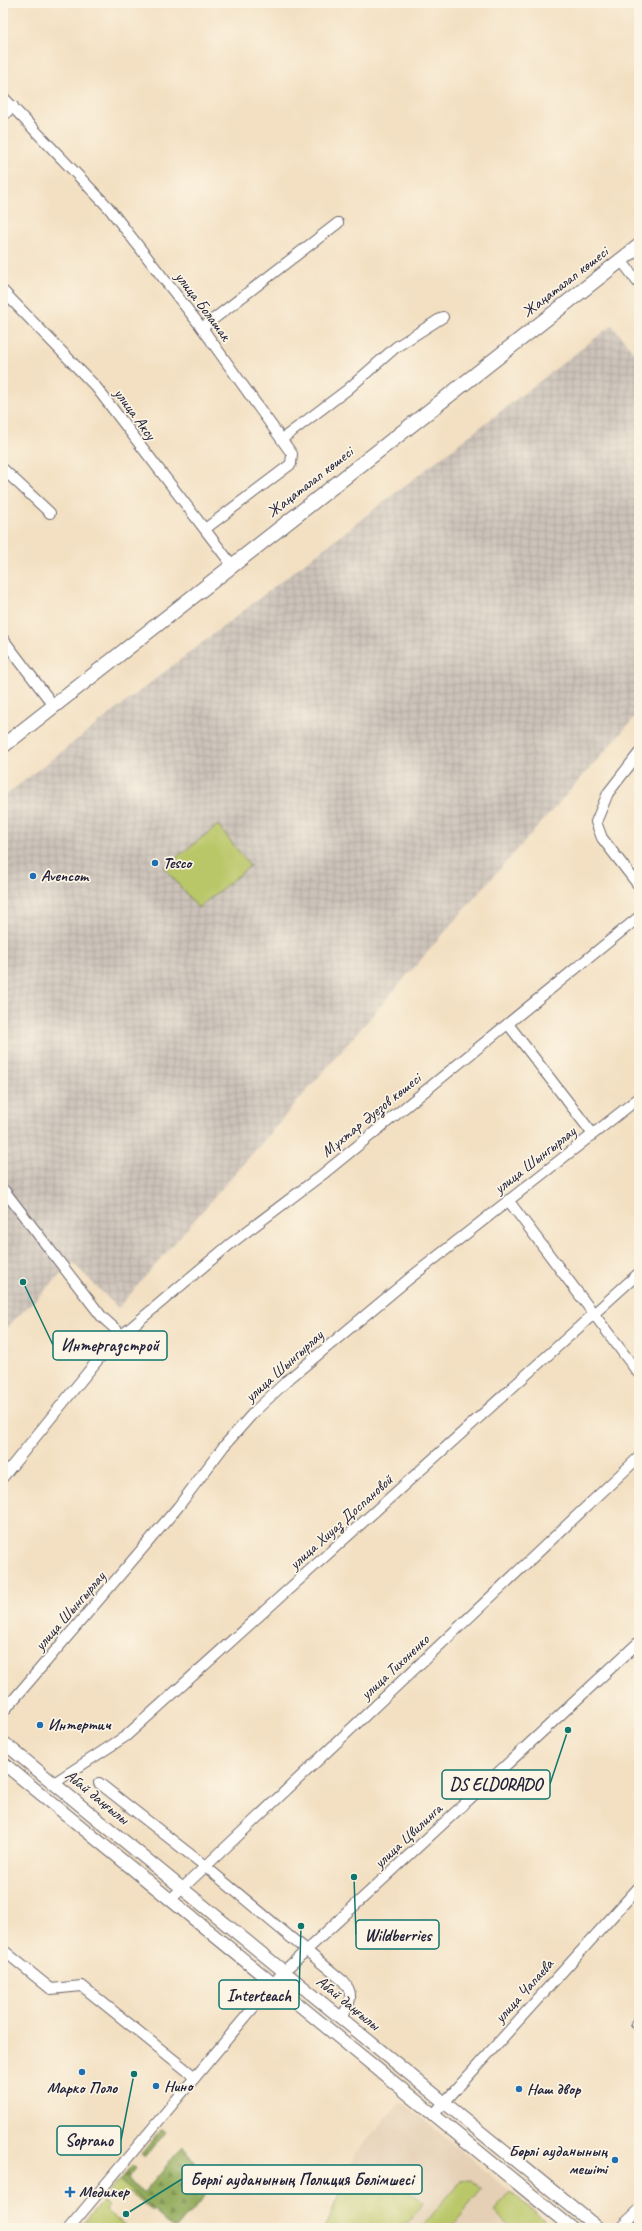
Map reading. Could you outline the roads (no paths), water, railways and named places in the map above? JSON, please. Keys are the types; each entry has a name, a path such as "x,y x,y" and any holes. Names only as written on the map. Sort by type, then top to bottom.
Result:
{"main road":[{"name":"Жаңаталап көшесі","path":"3,746 639,246"}],"street":[{"name":"улица Болашак","path":"3,97 108,207 202,328 292,454 291,464 205,529"},
{"path":"3,116 13,106"},
{"path":"202,328 338,223"},
{"path":"621,260 639,284"},
{"name":"улица Аксу","path":"3,291 96,387 134,439 232,565"},
{"path":"282,439 347,390 396,347 443,317"},
{"path":"3,469 50,513"},
{"path":"3,639 54,706"},
{"path":"639,753 608,793 596,822 602,838 639,886"},
{"name":"Мұхтар Әуезов көшесі","path":"3,1477 101,1356 122,1335 229,1245 323,1174 639,917"},
{"path":"508,1024 592,1133"},
{"name":"улица Шынгырлау","path":"3,1712 178,1508 224,1446 255,1411 290,1378 410,1278 592,1133 639,1098"},
{"path":"3,1189 102,1317 122,1335"},
{"path":"508,1200 593,1315 639,1374"},
{"name":"улица Хиуаз Доспановой","path":"54,1783 126,1736 639,1273"},
{"name":"улица Тихоненко","path":"172,1899 205,1866 639,1457"},
{"name":"улица Цвилинга","path":"69,2228 284,1971 639,1642"},
{"name":"Абай даңғылы","path":"3,1742 598,2228"},
{"name":"Абай даңғылы","path":"3,1763 274,1982 432,2116 572,2228"},
{"path":"99,1783 205,1866 348,1987 351,1996 349,2006 341,2017"},
{"name":"улица Чапаева","path":"432,2116 443,2101 639,1887"},
{"path":"3,1950 51,1989 82,1986 195,2077"},
{"path":"620,2228 639,2210"}],"place":[{"name":"Tesco","path":"155,863"},
{"name":"Avencom","path":"33,876"},
{"name":"Интергазстрой","path":"23,1282"},
{"name":"Интертич","path":"40,1725"},
{"name":"DS ELDORADO","path":"568,1730"},
{"name":"Wildberries","path":"354,1877"},
{"name":"Interteach","path":"301,1926"},
{"name":"Марко Поло","path":"82,2072"},
{"name":"Soprano","path":"134,2074"},
{"name":"Нино","path":"156,2086"},
{"name":"Наш двор","path":"519,2089"},
{"name":"Бөрлі ауданының мешіті","path":"615,2160"},
{"name":"Медикер","path":"70,2192"},
{"name":"Бөрлі ауданының Полиция Бөлімшесі","path":"126,2214"}]}
